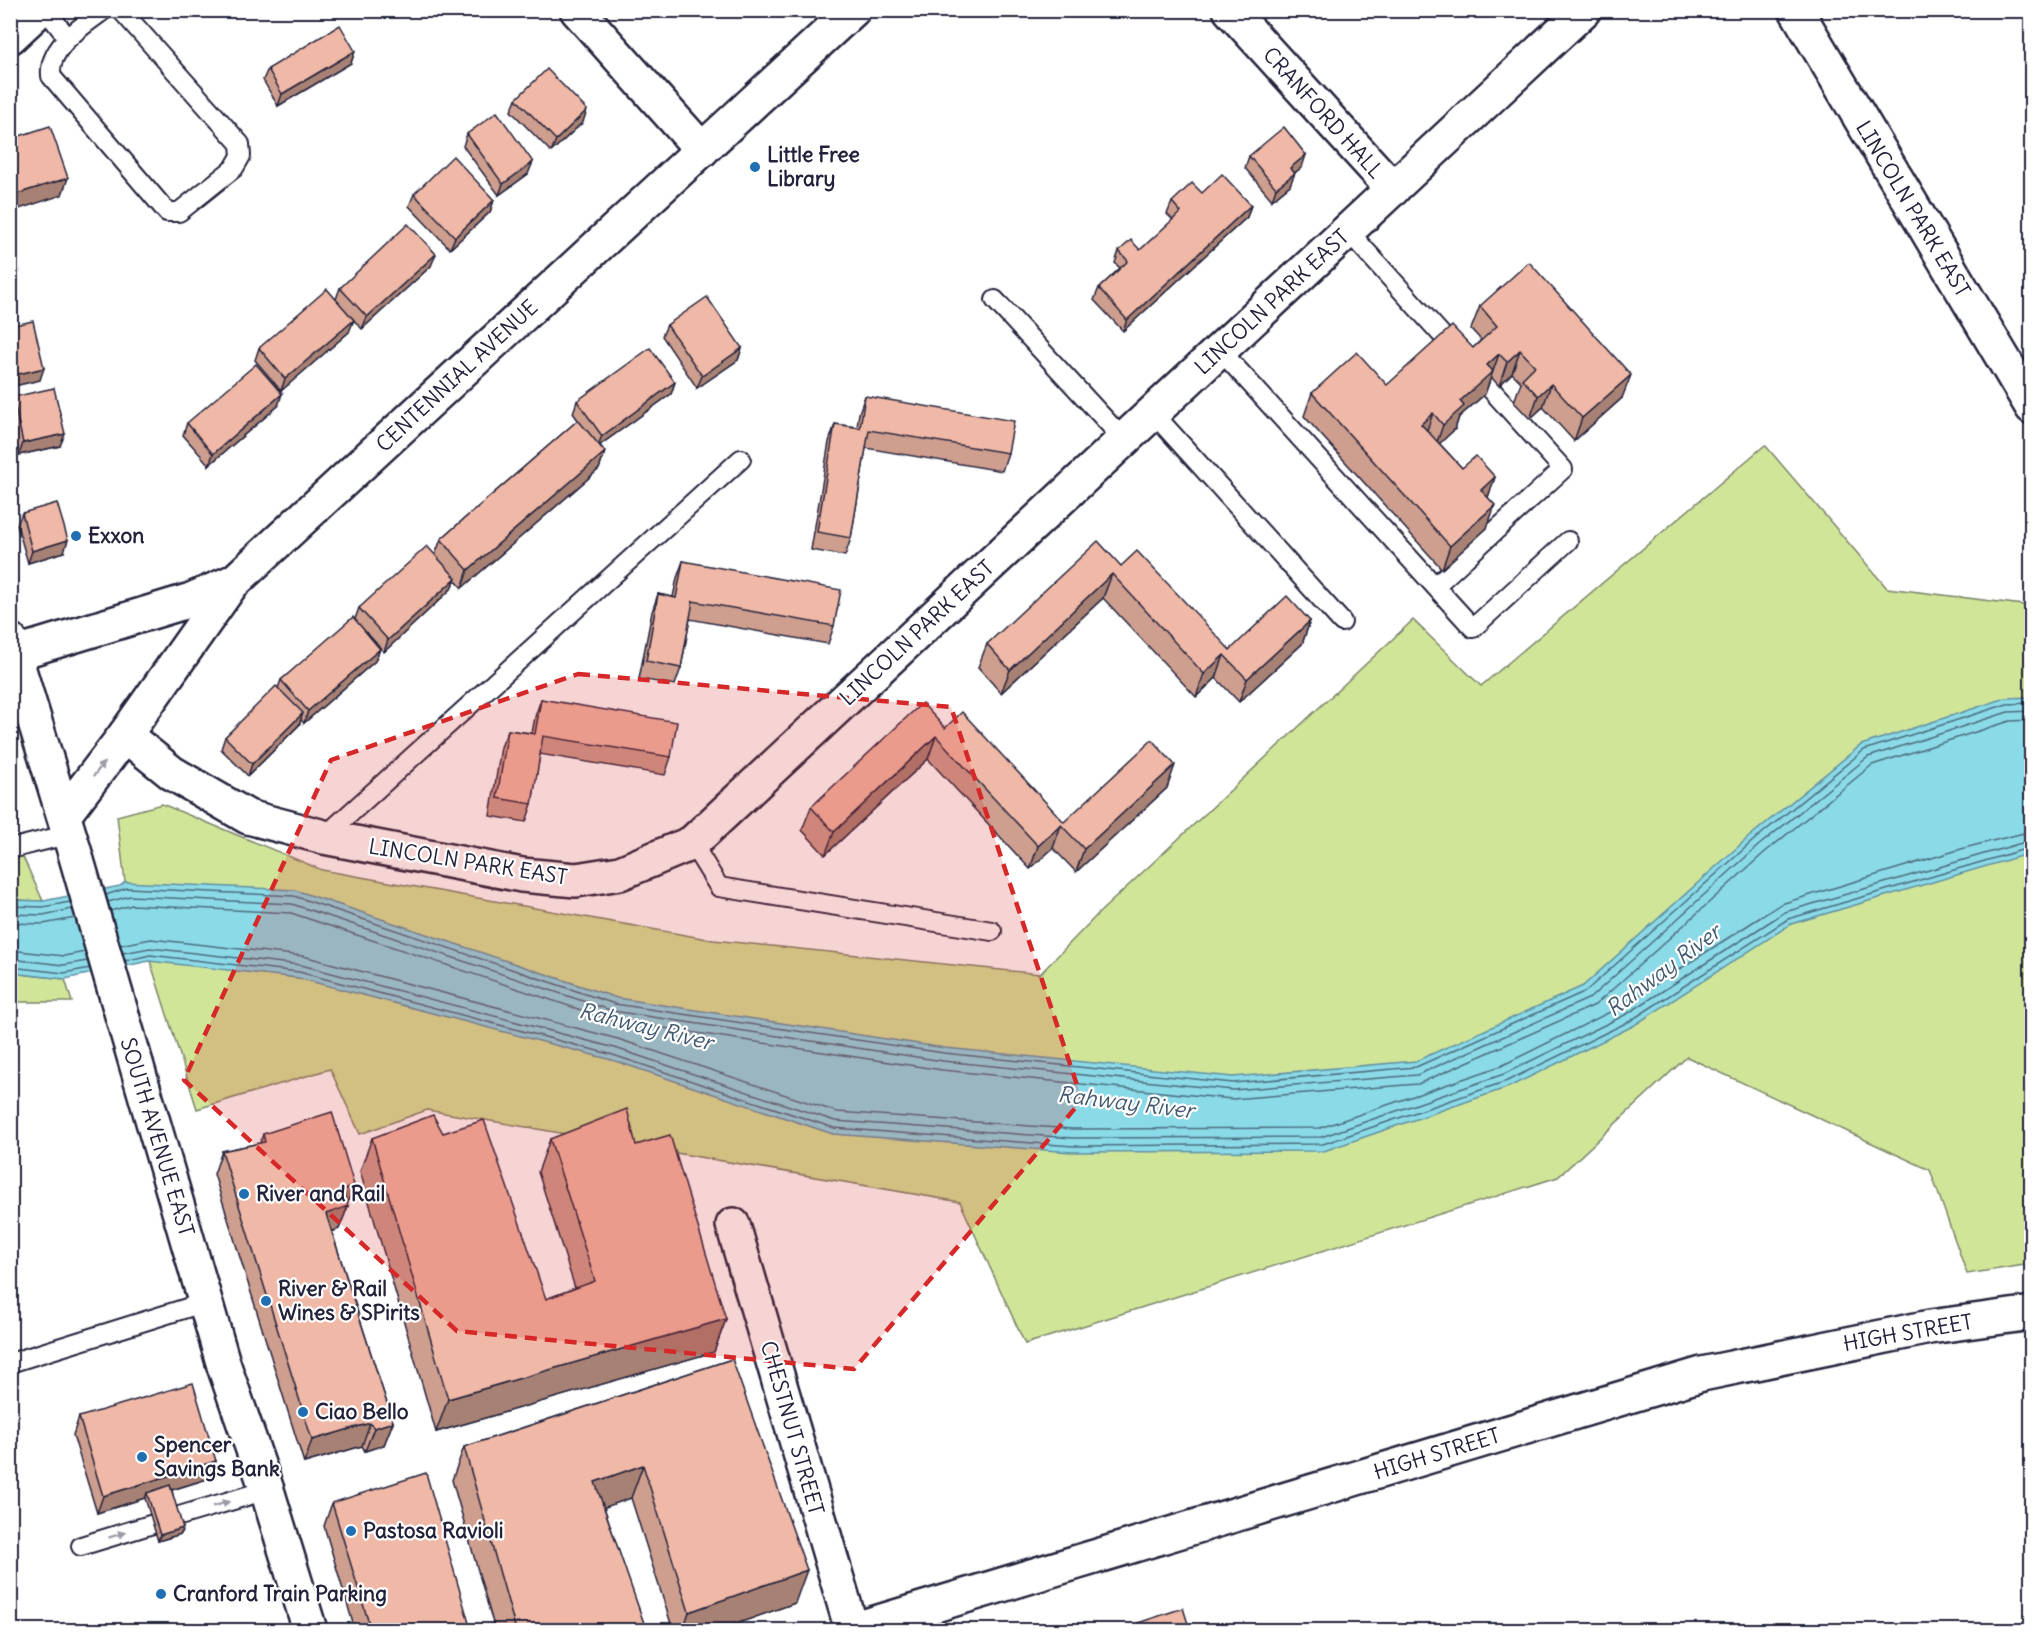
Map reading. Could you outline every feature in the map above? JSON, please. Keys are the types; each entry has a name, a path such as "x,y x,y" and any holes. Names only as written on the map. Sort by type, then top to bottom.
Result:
{"street":[{"path":"10,37 39,10"},
{"path":"577,10 702,150"},
{"name":"CENTENNIAL AVENUE","path":"12,650 191,600 235,580 853,10"},
{"name":"CRANFORD HALL","path":"1230,10 1393,189"},
{"name":"LINCOLN PARK EAST","path":"125,735 172,773 248,817 324,837 522,875 576,880 620,873 692,843 1584,10"},
{"name":"LINCOLN PARK EAST","path":"1796,10 2031,407"},
{"path":"69,833 125,735 235,580"},
{"name":"SOUTH AVENUE EAST","path":"12,650 69,833 224,1366 267,1490 310,1630"},
{"name":"CHESTNUT STREET","path":"733,1225 852,1630"},
{"name":"HIGH STREET","path":"852,1630 1702,1374 1930,1327 2031,1312"}],"lane":[{"path":"46,10 67,37"},
{"path":"104,10 67,37 50,64 51,76 167,212 179,212 234,168 241,156 240,144 121,10"},
{"path":"1348,231 1468,364"},
{"path":"995,300 1124,440"},
{"path":"1220,350 1473,628 1568,541"},
{"path":"1435,586 1563,469 1488,386"},
{"path":"1153,413 1342,622"},
{"path":"324,837 741,459"},
{"path":"10,849 69,833"},
{"path":"692,843 719,887 992,931"},
{"path":"10,1363 206,1302"},
{"path":"176,1517 267,1490"},
{"path":"81,1546 153,1524"}],"highlighted area":[{"path":"578,674 951,707 1082,1100 854,1369 457,1331 184,1080 331,760"}],"green space":[{"path":"1765,445 1887,588 2031,606 2031,1264 1967,1274 1930,1170 1687,1057 1558,1177 1025,1344 960,1202 427,1110 360,1134 330,1069 197,1109 125,882 117,816 162,804 322,870 713,940 1040,974 1099,913 1413,620 1481,686"},
{"path":"11,844 17,844 43,901 11,900"},
{"path":"11,973 65,979 72,1002 11,1002"}],"water":[{"name":"Rahway River","path":"2031,697 2031,853 1791,924 1633,1026 1509,1087 1324,1151 1072,1152 833,1134 612,1060 298,978 149,961 65,979 11,973 11,900 43,901 120,886 125,882 295,890 617,998 945,1048 1233,1077 1416,1061 1583,986 1750,836 1861,745 2006,698"}],"building":[{"path":"340,25 355,51 282,94 268,69"},
{"path":"547,69 587,110 556,140 516,99"},
{"path":"497,112 533,162 503,184 467,134"},
{"path":"50,126 68,178 10,196 10,139"},
{"path":"1284,127 1306,155 1290,168 1295,173 1276,188 1249,156"},
{"path":"453,156 494,200 455,237 414,194"},
{"path":"1222,174 1251,205 1127,320 1099,288 1128,261 1119,251 1131,240 1140,250 1181,212 1172,202 1192,183 1202,193"},
{"path":"408,224 436,254 367,317 340,288"},
{"path":"10,238 19,271 10,273"},
{"path":"1529,262 1631,375 1582,418 1551,384 1538,396 1522,379 1535,366 1520,350 1507,362 1499,354 1487,365 1493,371 1460,401 1464,406 1443,425 1433,413 1421,424 1462,468 1476,456 1495,477 1481,490 1495,505 1450,546 1312,393 1357,352 1387,385 1452,326 1473,348 1497,326 1480,306"},
{"path":"327,289 354,320 285,379 259,348"},
{"path":"707,297 742,348 702,376 667,325"},
{"path":"33,321 44,368 10,376 10,326"},
{"path":"650,348 675,382 602,436 577,401"},
{"path":"256,364 282,394 213,454 187,423"},
{"path":"54,388 65,434 23,443 13,397"},
{"path":"865,396 1014,421 1008,453 869,430 851,538 817,532 835,424 860,428"},
{"path":"578,420 605,452 468,570 441,539"},
{"path":"57,503 68,540 32,551 22,513"},
{"path":"1098,541 1121,566 1137,551 1230,650 1287,596 1310,621 1247,679 1224,655 1204,674 1112,574 1010,670 987,644"},
{"path":"427,546 456,578 388,640 359,608"},
{"path":"683,561 841,590 834,626 693,601 681,668 646,661 658,594 676,598"},
{"path":"353,617 380,649 308,711 281,680"},
{"path":"276,686 303,713 252,764 225,737"},
{"path":"541,699 677,722 671,757 543,736 532,804 497,798 508,730 535,734"},
{"path":"922,703 945,728 962,712 1064,822 1152,740 1175,765 1084,849 1061,825 1038,846 936,736 834,832 811,807"},
{"path":"627,1109 636,1145 670,1135 726,1319 448,1399 372,1138 433,1115 443,1133 484,1120 546,1299 595,1281 550,1139"},
{"path":"332,1112 354,1185 343,1190 348,1206 326,1214 393,1422 374,1428 370,1423 312,1440 222,1151 265,1142 263,1134"},
{"path":"732,1359 807,1570 689,1612 643,1465 595,1482 646,1629 516,1630 464,1447"},
{"name":"Spencer Savings Bank","path":"193,1383 216,1461 103,1496 79,1417"},
{"path":"426,1473 471,1630 371,1630 332,1503"},
{"path":"170,1485 183,1528 160,1535 147,1493"},
{"path":"1183,1608 1190,1630 1141,1630 1138,1623"}],"place":[{"name":"Little Free Library","path":"755,167"},
{"name":"Exxon","path":"76,536"},
{"name":"River and Rail","path":"244,1194"},
{"name":"River & Rail Wines & SPirits","path":"266,1301"},
{"name":"Ciao Bello","path":"303,1412"},
{"name":"Spencer Savings Bank","path":"142,1457"},
{"name":"Pastosa Ravioli","path":"351,1531"},
{"name":"Cranford Train Parking","path":"161,1594"}]}
